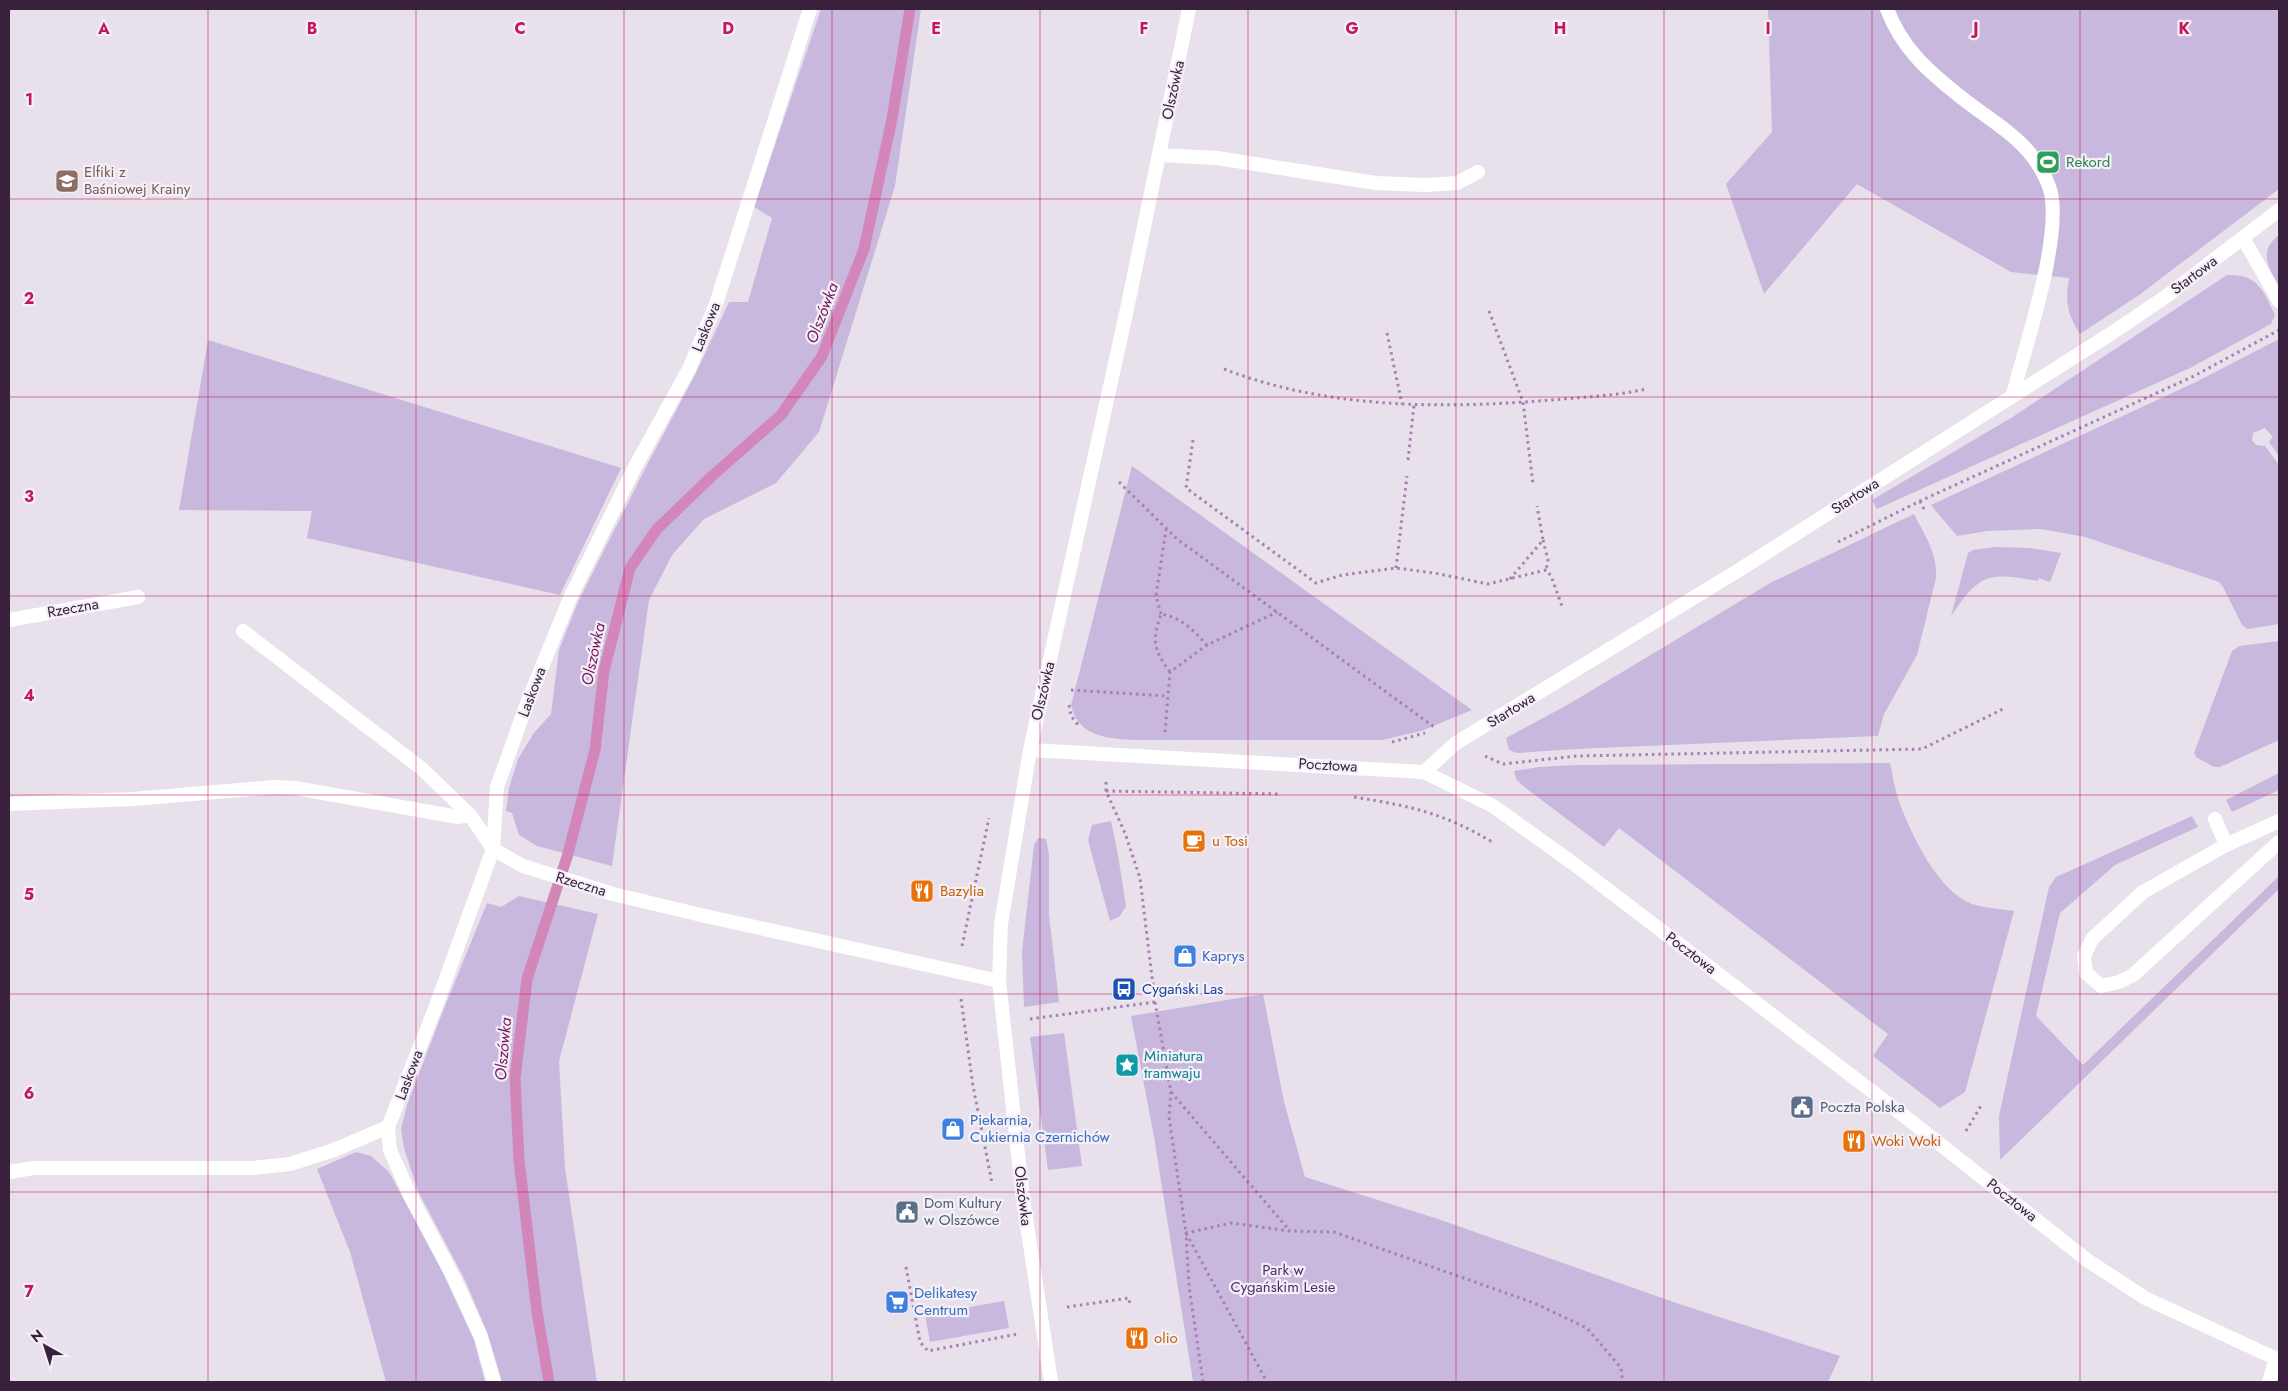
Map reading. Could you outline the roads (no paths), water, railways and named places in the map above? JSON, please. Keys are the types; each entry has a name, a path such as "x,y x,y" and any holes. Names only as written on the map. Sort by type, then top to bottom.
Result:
{"street":[{"name":"Laskowa","path":"494,1382 478,1329 455,1280 410,1196 390,1150 388,1127 493,849 497,787 526,706 570,598 636,465 689,369 705,333 716,304 810,9"},
{"name":"Olszówka","path":"1051,1382 1023,1199 999,981 1001,924 1030,750 1189,9"},
{"path":"1887,9 1900,38 1911,53 1930,73 2032,155 2050,191 2053,208 2044,276 2013,394"},
{"path":"1159,155 1217,158 1376,183 1425,185 1456,183 1478,172"},
{"name":"Startowa","path":"1424,772 1456,743 1738,570 2144,312 2279,210"},
{"path":"2244,238 2279,301"},
{"name":"Rzeczna","path":"9,620 138,597"},
{"name":"Rzeczna","path":"244,631 421,768 470,815 493,849 523,866 613,894 999,981"},
{"name":"Pocztowa","path":"1030,750 1424,772 1493,806 1574,864 1917,1126 2087,1260 2145,1298 2278,1359"},
{"path":"9,804 133,799 275,787 295,788 458,817 470,815"},
{"path":"2215,819 2226,845"},
{"path":"2279,821 2226,845 2143,892 2092,939 2084,956 2086,973 2101,986 2119,982 2133,975 2279,842"},
{"path":"9,1172 34,1168 253,1168 290,1164 334,1150 388,1127"},
{"path":"2269,1382 2278,1359"}],"waterway":[{"name":"Olszówka","path":"549,1382 537,1312 519,1160 515,1078 527,979 567,857 595,750 604,671 630,568 657,529 711,477 781,415 822,356 864,249 892,119 910,9"}],"place":[{"name":"Rekord","path":"2048,162"},
{"name":"Elfiki z Baśniowej Krainy","path":"67,181"},
{"name":"u Tosi","path":"1194,841"},
{"name":"Bazylia","path":"922,891"},
{"name":"Kaprys","path":"1185,956"},
{"name":"Cygański Las","path":"1124,989"},
{"name":"Miniatura tramwaju","path":"1127,1065"},
{"name":"Poczta Polska","path":"1802,1107"},
{"name":"Piekarnia, Cukiernia Czernichów","path":"953,1129"},
{"name":"Woki Woki","path":"1854,1141"},
{"name":"Dom Kultury w Olszówce","path":"907,1212"},
{"name":"Delikatesy Centrum","path":"897,1302"},
{"name":"olio","path":"1137,1338"}],"park label":[{"name":"Park w Cygańskim Lesie","path":"1283,1278"}]}
